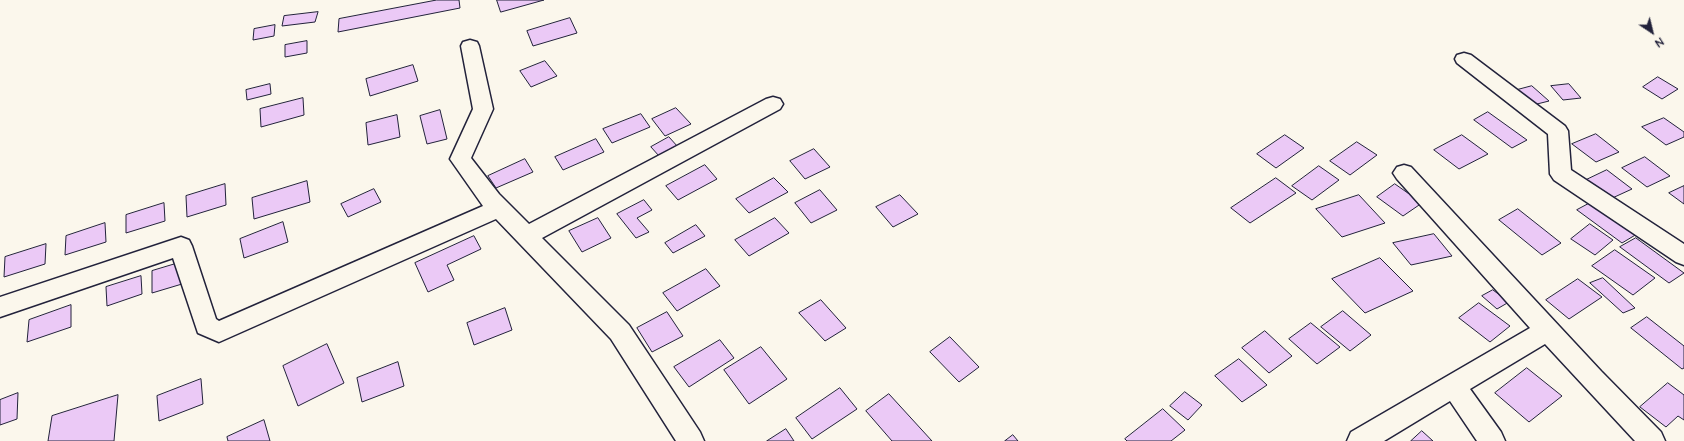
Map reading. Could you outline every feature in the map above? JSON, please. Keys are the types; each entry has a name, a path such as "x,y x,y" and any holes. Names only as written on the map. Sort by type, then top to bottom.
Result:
{"street":[{"path":"470,46 483,109 460,159 499,208 620,332 691,441"},
{"path":"1464,59 1558,131 1562,174 1682,253"},
{"path":"526,236 773,104"},
{"path":"1404,173 1547,330 1652,441"},
{"path":"0,307 181,246 206,326 219,332 499,208"},
{"path":"1360,441 1547,330"},
{"path":"1453,386 1492,441"}],"building":[{"path":"437,0 459,0 460,8 338,32 339,19"},
{"path":"497,0 544,0 501,12"},
{"path":"318,12 315,22 282,26 284,16"},
{"path":"570,18 577,33 533,46 527,31"},
{"path":"275,25 274,36 253,40 254,29"},
{"path":"307,41 307,53 285,57 285,45"},
{"path":"545,61 557,76 531,87 520,71"},
{"path":"413,65 418,81 370,96 366,79"},
{"path":"1658,77 1678,89 1662,99 1643,87"},
{"path":"270,84 271,94 247,100 246,90"},
{"path":"1569,84 1581,98 1563,100 1551,86"},
{"path":"1532,86 1549,101 1533,105 1517,90"},
{"path":"303,98 304,115 261,127 260,109"},
{"path":"676,108 691,124 665,136 652,119"},
{"path":"440,110 447,139 427,144 420,116"},
{"path":"1488,112 1527,140 1512,148 1474,120"},
{"path":"641,114 650,127 612,143 603,129"},
{"path":"397,115 400,137 368,145 366,123"},
{"path":"1664,118 1684,132 1684,137 1666,145 1642,127"},
{"path":"1596,134 1619,152 1596,162 1572,144"},
{"path":"1285,135 1304,148 1276,168 1257,154"},
{"path":"1462,135 1488,154 1459,169 1434,150"},
{"path":"669,137 678,147 659,156 651,147"},
{"path":"596,139 604,152 563,170 555,157"},
{"path":"1357,142 1377,155 1350,175 1330,161"},
{"path":"814,149 830,167 805,179 790,161"},
{"path":"1645,157 1670,176 1647,187 1622,168"},
{"path":"525,159 533,172 496,188 488,176"},
{"path":"705,165 717,179 678,200 666,186"},
{"path":"1319,166 1339,180 1312,200 1292,186"},
{"path":"1607,170 1632,189 1608,200 1584,181"},
{"path":"774,178 788,192 749,213 736,199"},
{"path":"1276,178 1296,193 1250,223 1231,208"},
{"path":"307,181 310,202 254,219 252,198"},
{"path":"225,184 226,205 187,217 186,196"},
{"path":"1395,184 1422,203 1403,216 1377,197"},
{"path":"1684,186 1684,204 1669,193"},
{"path":"374,189 381,202 348,217 341,204"},
{"path":"820,190 837,210 811,223 795,203"},
{"path":"900,195 918,214 893,227 876,207"},
{"path":"1359,195 1385,223 1342,237 1316,209"},
{"path":"644,200 652,210 637,218 649,232 636,238 617,214"},
{"path":"1592,202 1637,234 1622,243 1577,210"},
{"path":"164,203 165,221 126,233 126,215"},
{"path":"1518,209 1561,243 1542,255 1499,220"},
{"path":"598,218 611,238 582,252 569,231"},
{"path":"775,218 789,233 749,256 735,240"},
{"path":"283,222 288,242 244,258 240,239"},
{"path":"105,223 106,242 65,255 66,236"},
{"path":"1590,224 1613,240 1595,255 1571,239"},
{"path":"696,225 705,236 673,253 665,243"},
{"path":"1434,234 1452,256 1411,265 1393,243"},
{"path":"474,236 481,249 447,265 454,280 428,292 415,263"},
{"path":"1636,238 1684,273 1669,283 1620,247"},
{"path":"46,244 45,264 4,277 5,257"},
{"path":"1615,250 1655,278 1633,295 1592,266"},
{"path":"1380,258 1413,291 1365,313 1332,279"},
{"path":"182,262 182,284 152,293 152,271"},
{"path":"706,269 720,286 677,311 663,293"},
{"path":"141,276 142,294 107,306 106,287"},
{"path":"1603,278 1635,308 1623,313 1590,283"},
{"path":"1578,279 1602,297 1569,319 1546,300"},
{"path":"1493,290 1509,302 1497,309 1482,296"},
{"path":"821,300 846,328 825,341 799,313"},
{"path":"1479,303 1510,326 1490,342 1459,318"},
{"path":"71,305 71,327 27,342 29,320"},
{"path":"505,308 512,330 474,345 467,323"},
{"path":"1343,311 1371,335 1350,351 1321,327"},
{"path":"667,312 683,336 652,352 637,328"},
{"path":"1647,317 1684,346 1684,368 1682,369 1631,328"},
{"path":"1311,323 1340,347 1317,364 1289,339"},
{"path":"1265,331 1292,356 1269,373 1242,348"},
{"path":"950,337 979,367 959,382 930,352"},
{"path":"720,340 734,358 689,387 674,367"},
{"path":"327,344 344,383 298,406 283,366"},
{"path":"761,347 787,379 749,404 724,370"},
{"path":"1239,359 1267,385 1242,402 1215,376"},
{"path":"398,362 404,386 362,402 357,378"},
{"path":"1527,368 1562,396 1529,422 1495,393"},
{"path":"201,379 203,404 159,421 157,396"},
{"path":"1668,383 1684,395 1684,420 1678,416 1666,427 1640,407"},
{"path":"840,388 857,409 812,439 796,418"},
{"path":"1185,392 1202,405 1188,420 1170,406"},
{"path":"18,393 17,419 0,425 0,400"},
{"path":"889,394 932,441 892,441 866,411"},
{"path":"118,395 114,441 48,441 52,416"},
{"path":"1163,409 1185,430 1171,441 1127,441 1125,439"},
{"path":"264,420 270,441 228,441 227,437"},
{"path":"786,429 794,441 767,441"},
{"path":"1422,431 1433,441 1411,441"},
{"path":"1013,435 1018,441 1005,441"}]}
